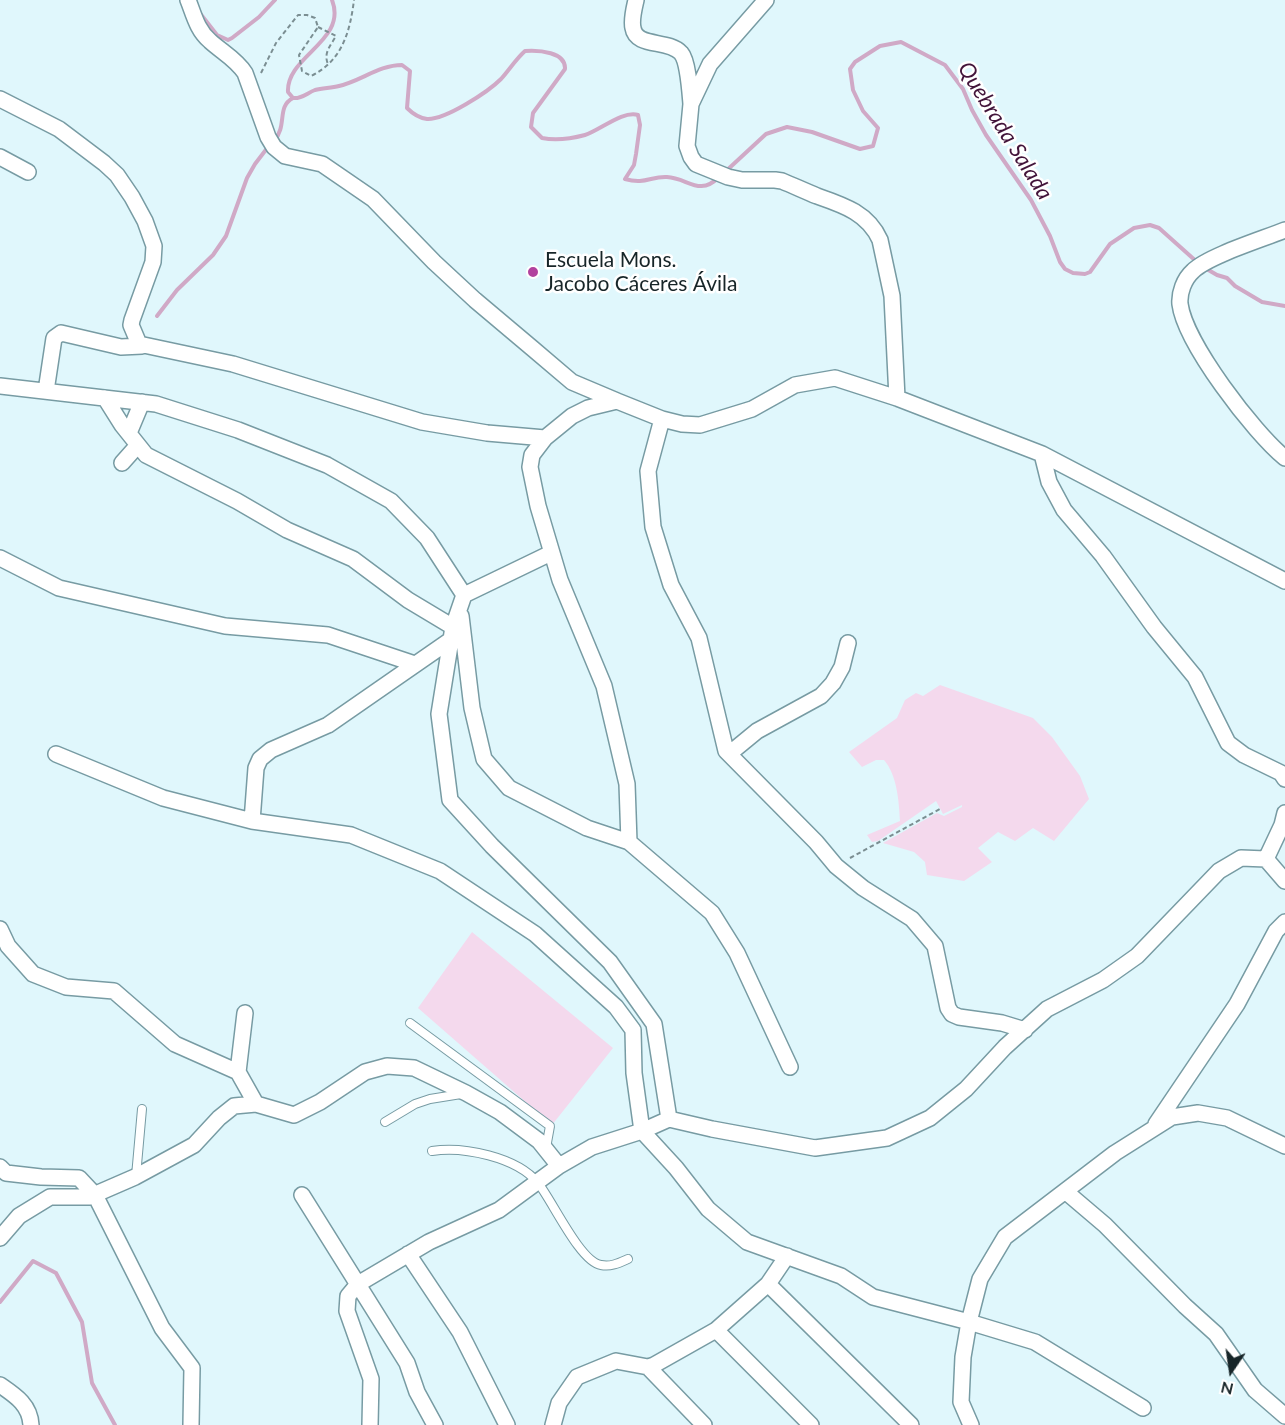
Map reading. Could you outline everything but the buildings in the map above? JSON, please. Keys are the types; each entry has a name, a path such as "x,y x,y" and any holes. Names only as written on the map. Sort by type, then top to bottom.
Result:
{"street":[{"path":"188,0 196,24 208,40 240,64 271,143 285,156 322,164 373,199 434,262 475,300 572,382 662,419 690,425 712,422 752,409 795,385 835,378 897,398 1042,454 1285,581"},
{"path":"636,0 632,27 635,36 643,41 667,45 680,52 684,58 692,104 687,146 693,161 728,177 742,180 782,181 858,213 877,233 884,254 892,296 897,398"},
{"path":"692,104 713,58 766,0"},
{"path":"0,99 58,129 111,168 146,221 154,246 153,262 131,325 137,341 142,346"},
{"path":"0,157 28,172"},
{"path":"1285,230 1221,255 1193,270 1182,287 1180,304 1191,338 1234,402 1285,458"},
{"path":"46,391 54,338 61,333 121,346 142,346 233,364 422,422 487,433 545,438"},
{"path":"0,386 156,404 238,430 327,465 392,501 427,538 462,601 472,708 484,759 509,788 587,828 629,842 712,913 737,953 790,1068"},
{"path":"105,398 146,455 237,501 287,530 352,559 453,633"},
{"path":"617,401 579,412 545,438 532,455 530,467 550,553 604,686 627,784 629,842"},
{"path":"122,463 133,439 142,402"},
{"path":"662,419 648,471 652,527 671,585 699,639 726,751 816,842 836,866 863,888 912,920 935,946 948,1008 952,1014 1002,1023 1025,1030"},
{"path":"1042,454 1049,482 1064,510 1103,556 1154,627 1195,677 1228,743 1244,755 1281,773 1285,779"},
{"path":"550,553 462,601 453,633 439,714 450,800 492,846 610,962 654,1024 669,1119"},
{"path":"0,558 59,588 225,626 328,635 416,664"},
{"path":"252,821 256,768 260,759 271,750 328,725 416,664 453,633"},
{"path":"729,754 757,731 820,696 833,683 842,667 848,643"},
{"path":"56,754 163,798 252,821 351,835 440,871 535,934 616,1006 633,1030 634,1073 642,1131 676,1168 708,1209 747,1242 841,1276 873,1297 1035,1342 1143,1408"},
{"path":"1266,859 1282,825 1285,813"},
{"path":"370,1425 371,1380 347,1311 348,1296 358,1284 408,1254 459,1227 499,1210 559,1166 592,1147 642,1131 669,1119 712,1130 814,1148 887,1138 930,1118 966,1089 1005,1047 1047,1010 1103,980 1137,956 1219,871 1241,858 1266,859 1285,881"},
{"path":"1151,1130 1237,1004 1276,931 1285,922"},
{"path":"0,929 9,946 33,974 66,987 114,991 175,1044 238,1072"},
{"path":"244,1013 238,1072 256,1104"},
{"path":"0,1238 19,1216 50,1197 89,1197 135,1178 194,1145 219,1118 234,1106 256,1104 294,1115 320,1102 365,1072 387,1066 414,1068 500,1112 539,1141 559,1166"},
{"path":"970,1425 961,1402 963,1357 969,1322 980,1279 1005,1237 1115,1153 1172,1117 1198,1113 1227,1118 1285,1146"},
{"path":"0,1167 6,1173 79,1178 95,1194 162,1328 192,1368 191,1425"},
{"path":"1065,1191 1105,1225 1216,1334 1255,1390 1285,1416"},
{"path":"302,1195 407,1363 417,1392 435,1425"},
{"path":"408,1254 460,1332 507,1425"},
{"path":"553,1425 559,1403 577,1377 616,1361 654,1365 716,1330 768,1284 787,1256"},
{"path":"768,1284 912,1425"},
{"path":"716,1330 811,1425"},
{"path":"648,1366 704,1425"},
{"path":"0,1385 17,1396 30,1413 31,1425"}],"lane":[{"path":"410,1023 550,1126 546,1149"},
{"path":"385,1122 415,1104 466,1093"},
{"path":"135,1178 142,1109"},
{"path":"432,1151 461,1150 512,1162 537,1182 583,1253 599,1265 616,1265 628,1259"}],"path":[{"path":"318,27 299,55 302,71 311,76 337,56 350,26 354,0"},
{"path":"260,74 276,43 298,15 315,18 318,27 336,36 327,50 328,64"},
{"path":"836,866 940,809"}],"shaded area":[{"path":"940,685 1033,718 1052,737 1080,776 1089,799 1054,841 1033,828 1015,841 998,832 978,848 992,862 964,881 927,875 925,862 914,852 883,843 937,813 944,816 962,805 943,814 936,801 878,841 872,842 867,835 900,821 895,781 884,760 876,760 862,767 849,752 897,718 905,700 916,693 923,696"},
{"path":"472,932 613,1048 552,1125 418,1008"}],"waterway":[{"name":"Quebrada Salada","path":"199,12 217,35 228,40 259,17 275,0"},
{"name":"Quebrada Salada","path":"332,0 335,14 332,27 325,38 296,68 290,79 288,92 293,98 302,97 315,90 347,84 378,70 402,65 410,71 407,108 421,118 435,118 455,110 486,91 501,79 525,51 551,53 561,59 565,69 533,113 531,127 542,138 558,139 579,136 591,133 625,115 638,115 640,125 634,165 625,179 643,181 667,177 705,186 719,177"},
{"name":"Quebrada Salada","path":"725,172 766,134 787,127 812,132 860,149 873,146 878,128 863,111 853,90 850,69 855,62 880,46 901,42 945,65 963,89 986,135 1031,200 1065,269 1073,273 1090,272 1110,244 1134,228 1150,225 1159,228 1197,262"},
{"path":"274,141 280,129 285,106 293,98"},
{"path":"157,316 177,290 213,255 226,236 247,178 268,147"},
{"name":"Quebrada Salada","path":"1205,268 1227,278 1235,286 1262,302 1285,306"},
{"path":"0,1302 33,1261 56,1273 82,1322 92,1383 115,1425"}],"place":[{"name":"Escuela Mons. Jacobo Cáceres Ávila","path":"533,272"}]}
